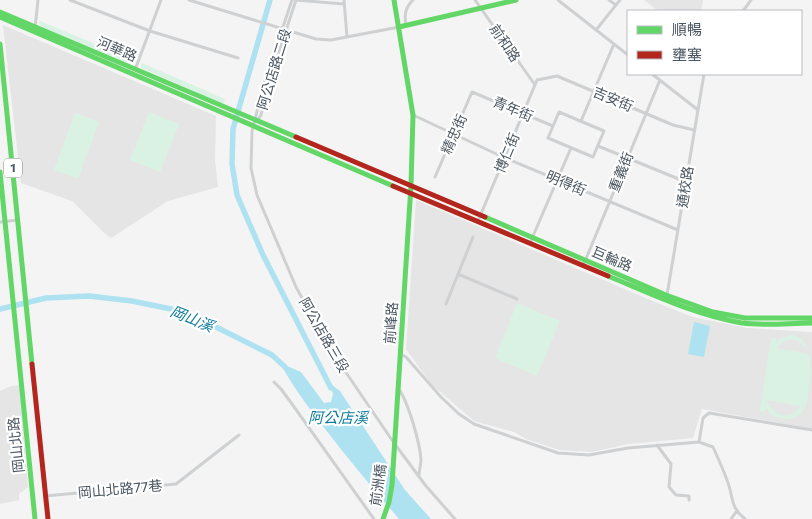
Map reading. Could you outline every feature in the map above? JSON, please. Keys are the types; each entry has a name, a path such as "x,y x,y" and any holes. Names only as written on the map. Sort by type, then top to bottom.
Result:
{"street":[{"path":"35,29 38,0"},
{"path":"70,0 150,30 238,58"},
{"path":"134,71 161,0"},
{"path":"189,0 316,39 331,40 406,26 516,0"},
{"path":"294,0 344,2 347,37"},
{"name":"阿公店路二段","path":"253,122 261,115 268,78 282,29 294,0"},
{"path":"253,122 411,186 413,115 394,0"},
{"path":"406,26 405,11 413,0"},
{"name":"前和路","path":"475,0 535,85"},
{"path":"558,0 627,54"},
{"path":"608,0 616,6"},
{"path":"596,30 620,0"},
{"name":"河華路","path":"0,12 35,29 253,122"},
{"name":"河華路","path":"0,17 35,29"},
{"name":"1","path":"0,44 18,220"},
{"path":"581,121 614,44"},
{"path":"653,75 698,110"},
{"name":"通校路","path":"666,298 704,75"},
{"name":"吉安街","path":"535,85 537,80 556,76 673,125 694,130"},
{"name":"重義街","path":"584,263 660,80"},
{"name":"博仁街","path":"479,218 535,85"},
{"name":"青年街","path":"472,92 553,126"},
{"name":"精忠街","path":"435,177 472,92"},
{"path":"559,112 581,121 604,131 593,158 548,138 559,112"},
{"name":"明得街","path":"413,115 505,158 678,230"},
{"path":"253,122 410,193"},
{"name":"阿公店路三段","path":"253,122 250,156 256,187 286,264 321,333 394,443 455,519"},
{"path":"598,146 686,182"},
{"path":"530,243 571,148"},
{"name":"1","path":"0,172 2,222"},
{"name":"前峰路","path":"393,454 411,186"},
{"name":"巨輪路","path":"411,186 530,243 584,263 712,317 745,323 812,323"},
{"name":"巨輪路","path":"410,193 533,237 584,263"},
{"path":"2,222 18,220"},
{"name":"岡山北路","path":"18,220 48,519"},
{"name":"岡山北路","path":"2,222 12,289 35,519"},
{"path":"446,304 473,237"},
{"path":"458,274 517,299"},
{"name":"巨輪路","path":"666,298 713,312 745,318 812,318"},
{"path":"400,354 406,357 459,414 474,424 558,453 590,455 656,445 699,442 713,447 728,482 736,512 745,519"},
{"path":"274,382 296,409 374,519"},
{"path":"398,388 405,397 419,449 421,460 419,476"},
{"path":"699,442 703,418 705,414 709,413 812,430"},
{"name":"岡山北路77巷","path":"45,496 176,484 239,435"},
{"path":"656,445 672,464 669,487 676,495 689,496 690,500"},
{"name":"前洲橋","path":"383,519 392,485 393,454"},
{"path":"731,519 736,512"}],"shaded area":[{"path":"644,0 703,0 701,10 657,10"},
{"path":"3,25 216,116 215,161 218,187 168,201 111,238 72,201 21,183"},
{"path":"416,200 693,317 747,328 812,332 812,429 702,409 693,438 629,444 592,452 559,450 526,439 514,432 474,421 431,384 406,349"},
{"path":"20,385 28,487 19,494 19,500 0,504 0,391 11,386"}],"green space":[{"path":"40,21 134,60 133,63 131,64 42,27 39,23"},
{"path":"142,63 225,99 223,104 142,68"},
{"path":"149,112 179,124 160,172 130,160"},
{"path":"75,113 99,122 78,179 54,170"},
{"path":"517,303 560,321 537,376 495,358"},
{"path":"791,335 803,341 808,352 802,344 790,339 781,343 777,348 809,354 810,362 810,379 806,405 798,416 787,419 775,417 766,408 764,412 760,411 771,338 776,338 776,342","holes":["767,400 800,406 800,407 791,414 782,415 773,410"]}],"water":[{"path":"694,322 710,326 704,357 688,354"},
{"name":"阿公店溪","path":"280,363 301,372 324,403 331,402 333,394 328,382 340,391 405,490 431,519 399,519 320,422"}],"waterway":[{"name":"阿公店溪","path":"270,0 233,129 232,164 237,195 263,255 331,388"},
{"name":"岡山溪","path":"0,309 46,298 89,296 132,301 176,310 208,323 272,355 285,367"}],"traffic: fast":[{"path":"383,519 392,485 411,185 413,115 394,0"},
{"path":"399,27 516,0"},
{"path":"0,12 296,137"},
{"path":"0,17 393,186"},
{"path":"0,44 32,364"},
{"path":"0,172 35,519"},
{"path":"485,217 666,295 713,312 745,318 812,318"},
{"path":"608,276 707,315 742,323 812,323"}],"traffic: jam":[{"path":"296,137 485,217"},
{"path":"393,186 608,276"},
{"path":"32,364 48,519"}]}
